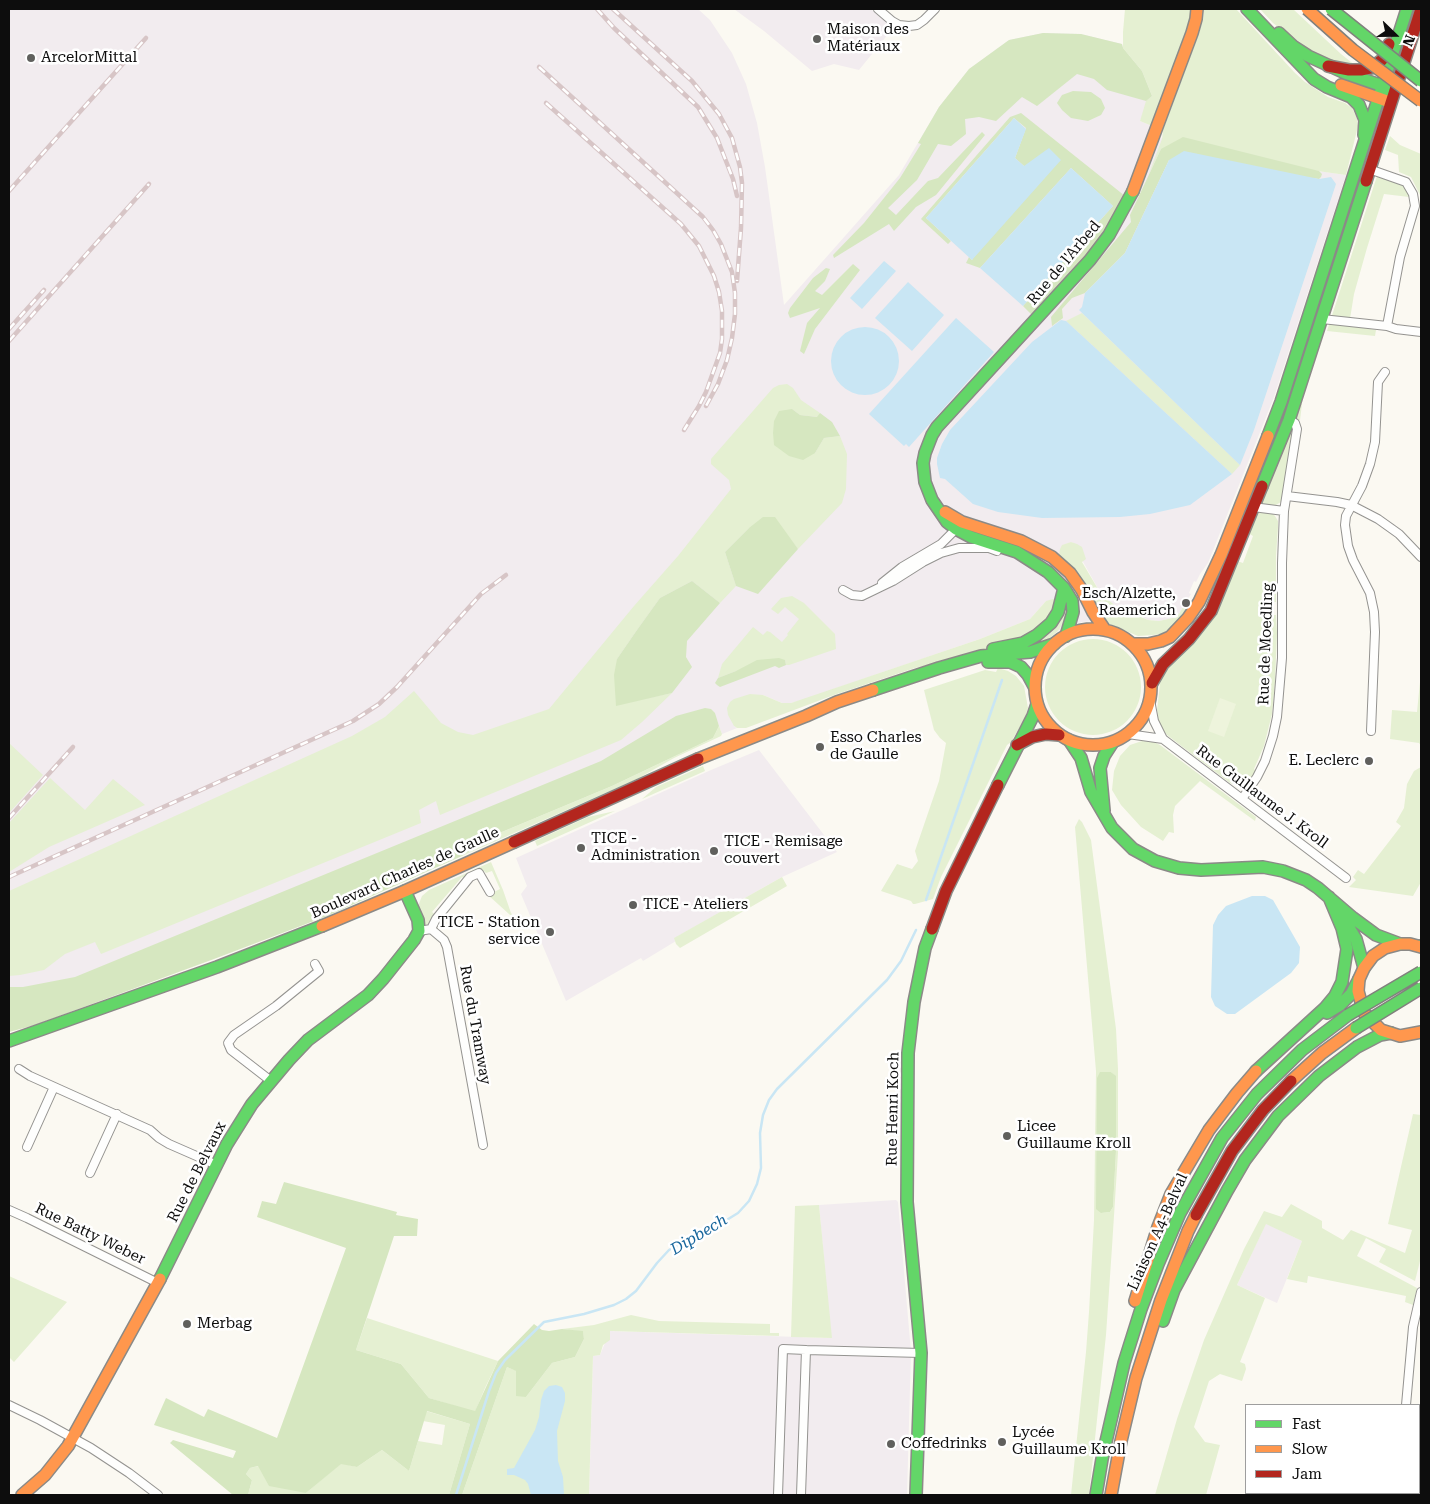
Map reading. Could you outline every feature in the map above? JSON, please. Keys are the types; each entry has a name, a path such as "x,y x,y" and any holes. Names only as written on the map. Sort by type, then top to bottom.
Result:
{"main road":[{"name":"Rue de l'Arbed","path":"1066,636 1073,612 1072,601 1064,588 1052,575 1017,552 978,540 956,529 947,522 928,491 923,472 924,453 932,435 943,420 1090,260 1109,235 1130,199 1141,173 1192,34 1197,9"},
{"path":"1247,9 1314,79 1327,87 1351,97 1359,106 1365,120 1360,156"},
{"path":"1152,683 1163,664 1201,625 1218,595 1288,420 1374,154 1376,136 1388,94 1382,86 1345,73 1308,56 1294,47 1254,9"},
{"path":"1307,9 1353,50 1421,101"},
{"path":"1331,9 1421,80"},
{"path":"1328,66 1349,70 1362,70 1377,64 1387,51 1401,9"},
{"path":"1382,86 1407,9"},
{"path":"1404,61 1421,9"},
{"path":"1133,644 1155,643 1170,637 1188,618 1198,602 1221,555 1281,402 1360,156 1404,61 1421,30"},
{"path":"1301,65 1334,82 1386,101"},
{"path":"1310,315 1322,319"},
{"path":"938,508 962,522 1021,541 1052,557 1070,573 1105,630"},
{"name":"Boulevard Charles de Gaulle","path":"939,668 959,658 979,652 1023,643 1037,635 1051,623 1058,612 1064,588"},
{"path":"1017,745 1032,737 1046,734 1064,738 1085,746 1100,746 1128,734 1138,725 1146,713 1152,683 1149,669 1142,656 1133,644 1125,638 1105,630 1092,629 1066,636 1054,644 1044,657 1037,672 1035,688 1037,704 1042,716 1050,727 1064,738 1081,758 1091,792 1112,828 1133,849 1156,861 1179,868 1201,870 1263,867 1282,871 1306,880 1384,940 1421,947"},
{"name":"Boulevard Charles de Gaulle","path":"9,1041 217,967 327,924 707,756 837,702 980,656 1005,652 1030,652 1054,644"},
{"name":"Boulevard Charles de Gaulle","path":"806,716 839,709 941,675 997,661 1010,662 1021,667 1035,688"},
{"name":"Rue Henri Koch","path":"916,1495 921,1353 907,1202 908,1053 914,1002 925,948 946,890 1033,716 1037,704"},
{"path":"1105,816 1100,768 1104,756 1113,742"},
{"path":"405,890 418,920 419,930"},
{"path":"1329,898 1356,938 1361,974 1358,991 1364,1013 1381,1030 1400,1036 1421,1032"},
{"path":"1096,1495 1103,1451 1124,1363 1128,1326 1158,1227 1171,1194 1209,1130 1237,1092 1335,996 1342,982 1347,949 1342,928 1329,898"},
{"name":"Rue de Belvaux","path":"22,1495 45,1475 58,1460 72,1438 158,1283 240,1122 271,1081 308,1040 368,995 383,979 414,940 419,930"},
{"path":"1313,1019 1340,1005 1351,994 1373,956 1385,948 1400,944"},
{"name":"Liaison A4-Belval","path":"1124,1363 1141,1309 1180,1213 1222,1138 1257,1094 1285,1065 1318,1037 1348,1015 1421,972"},
{"name":"Liaison A4-Belval","path":"1136,1378 1160,1300 1188,1231 1208,1191 1232,1151 1263,1110 1297,1074 1356,1028 1421,988"},
{"path":"1111,1495 1121,1441 1136,1378 1157,1337 1174,1290 1223,1198 1246,1160 1278,1116 1319,1076 1357,1046 1380,1035 1391,1033"}],"street":[{"path":"878,9 899,25 908,26 917,25 935,9"},
{"path":"1369,170 1406,182 1415,206 1400,257 1386,326"},
{"path":"1322,319 1421,332"},
{"path":"1371,731 1375,632 1374,612 1370,592 1353,560 1348,546 1345,525 1346,516 1362,486 1370,464 1375,442 1378,382 1385,372"},
{"path":"1288,420 1295,423 1297,429 1287,496 1351,505 1378,519 1399,534 1421,557"},
{"name":"Rue de Moedling","path":"1242,799 1265,761 1277,717 1282,658 1282,563 1284,511 1287,496"},
{"path":"1253,507 1284,511"},
{"path":"870,592 902,567 941,544 956,529 962,527 1020,546 1035,548"},
{"path":"843,590 852,596 862,596 893,582 935,556 959,548 989,548 1030,560"},
{"name":"Rue Guillaume J. Kroll","path":"1150,700 1154,721 1163,739 1346,878"},
{"name":"Rue Guillaume J. Kroll","path":"1128,734 1163,739"},
{"path":"419,930 431,929 436,919 470,877 479,874 490,892"},
{"name":"Rue du Tramway","path":"431,929 444,940 447,947 483,1145"},
{"path":"271,1081 231,1050 228,1043 234,1035 276,1006 319,971 315,964"},
{"path":"20,1069 30,1076 150,1130 169,1144 217,1164"},
{"path":"27,1147 54,1087"},
{"path":"90,1174 117,1114"},
{"name":"Rue Batty Weber","path":"9,1210 158,1283"},
{"path":"1406,1404 1412,1327 1421,1292"},
{"path":"778,1495 783,1349 921,1353"},
{"path":"801,1495 806,1350"},
{"path":"9,1405 72,1438 129,1473 158,1495"}],"shaded area":[{"path":"9,9 698,9 710,20 732,53 746,84 757,123 765,167 784,305 899,175 939,107 969,69 1009,40 1043,33 1081,34 1122,44 1123,48 1142,71 1152,96 1140,121 1163,130 1161,138 1346,175 1274,397 1208,563 1196,582 1194,581 1189,593 1191,594 1177,617 1159,621 1148,620 1116,606 1101,594 1072,542 1063,545 1060,549 1094,621 1082,622 1058,631 1064,622 1046,601 1030,619 980,639 799,701 782,703 763,695 734,726 737,728 722,734 717,721 66,988 9,1001"},
{"path":"734,9 871,9 893,28 859,70 834,64 812,71"},
{"path":"759,750 837,852 782,877 675,938 676,941 643,961 641,958 566,1001 521,894 527,886 516,858"},
{"path":"896,1200 898,1202 911,1352 907,1495 589,1495 593,1356 600,1355 610,1331 831,1338 819,1205"},
{"path":"1266,1223 1302,1241 1277,1303 1237,1285"}],"green space":[{"path":"1125,9 1190,9 1190,18 1186,31 1152,126 1140,121 1146,101 1152,96 1142,71 1123,48"},
{"path":"1204,9 1236,9 1305,82 1328,97 1345,103 1352,108 1357,118 1358,126 1346,175 1161,149 1148,176 1198,36"},
{"path":"1260,9 1293,9 1356,66 1325,60 1308,50 1273,23"},
{"path":"1043,33 1081,34 1122,44 1123,48 1142,71 1152,96 1146,101 1107,90 1094,79 1077,74 1037,106 1022,97 996,121 979,117 965,119 966,134 951,146 938,144 917,180 888,208 896,215 928,181 938,178 982,132 985,135 936,195 916,207 894,231 889,224 834,258 833,255 864,223 900,178 921,144 918,143 939,107 969,69 1009,40"},
{"path":"1073,91 1091,92 1101,99 1105,108 1101,115 1088,121 1071,118 1057,103 1062,95"},
{"path":"1021,113 1125,196 1105,231 1032,315 1023,306 1113,206 1071,168 980,268 966,263 969,257 972,260 1024,166 1015,158 1026,128 1014,118 926,218 951,241 948,244 921,219 1010,117"},
{"path":"1390,136 1400,145 1421,154 1421,197 1411,177 1399,172 1398,155 1385,150"},
{"path":"1183,137 1319,171 1322,174 1319,179 1169,160 1125,253 1085,293 1072,298 1062,309 1063,318 1052,326 1051,317 1131,222 1130,215 1161,149"},
{"path":"1377,176 1405,185 1410,195 1409,197 1384,194 1354,294 1349,325 1376,330 1375,336 1327,331"},
{"path":"853,264 860,270 815,329 804,354 800,351 807,323 820,308 790,318 788,313 790,308 813,278 826,268 830,269 825,281 815,291 822,295"},
{"path":"1082,313 1240,465 1232,474 1066,321"},
{"path":"787,384 793,388 801,400 820,413 818,417 800,415 792,409 815,453 824,438 840,436 847,454 846,489 842,503 798,549 787,535 749,528 725,552 736,586 720,603 692,581 660,598 617,659 616,705 672,693 621,740 440,815 436,801 419,810 421,823 101,954 95,942 65,954 44,970 9,976 9,891 352,736 385,717 414,691 441,723 458,732 473,735 549,709 678,556 731,489 729,480 711,464 711,459 773,388"},
{"path":"1299,403 1302,404 1300,420 1295,423 1284,495 1281,502 1274,506 1271,512 1278,521 1276,602 1271,602 1271,615 1276,615 1277,633 1272,714 1264,746 1254,769 1256,771 1244,785 1237,785 1230,783 1167,735 1162,729 1157,710 1161,676 1237,561 1243,563 1253,536 1248,533 1254,517 1264,509 1260,501"},
{"path":"792,409 800,415 817,417 820,413 832,422 840,436 824,438 815,453 803,460 789,456 774,445 773,433 774,421 779,411"},
{"path":"763,517 775,517 798,549 758,594 736,586 725,552"},
{"path":"1071,542 1082,547 1086,559 1082,562 1101,594 1116,606 1148,620 1159,621 1177,617 1186,602 1190,604 1175,625 1161,634 1138,636 1107,623 1061,562 1059,554 1062,545"},
{"path":"692,581 720,603 687,641 686,657 692,667 672,693 616,706 614,675 617,659 660,598"},
{"path":"792,596 804,603 835,634 836,649 789,665 786,665 785,660 736,671 718,678 722,664 753,627 763,635 767,631 770,632 782,642 799,619 785,607 778,614 771,609 781,598"},
{"path":"1053,599 1061,601 1065,605 1064,622 1058,631 1039,647 959,657 915,668 834,695 746,728 734,726 728,715 727,708 730,702 750,694 763,695 782,703 791,703 980,639 1030,619 1046,601"},
{"path":"1084,639 1102,639 1120,647 1133,660 1141,678 1138,706 1120,727 1102,735 1084,735 1066,727 1053,714 1045,696 1045,678 1053,660 1066,647"},
{"path":"779,658 785,660 786,665 779,668 775,666 720,687 715,683 718,678 757,660"},
{"path":"998,668 1016,676 1024,686 1028,708 1026,716 1011,742 1007,745 941,877 933,899 913,904 911,901 881,891 897,864 912,869 918,861 915,851 939,781 946,743 934,730 924,690 985,670 996,672"},
{"path":"1421,672 1421,746 1419,743 1390,739 1392,710 1417,712"},
{"path":"1220,698 1236,704 1224,737 1208,731"},
{"path":"705,708 711,709 715,713 719,726 713,738 612,786 497,834 462,856 327,916 35,1025 9,1032 9,987 23,987 75,977 601,761 676,716"},
{"path":"719,726 721,736 674,758 637,779 462,856 497,834 612,786 713,738"},
{"path":"1142,741 1154,742 1160,745 1256,817 1255,821 1200,781 1175,806 1173,815 1174,833 1169,832 1163,841 1141,827 1121,805 1112,790 1114,771 1120,756 1130,745"},
{"path":"9,743 43,775 9,813"},
{"path":"703,766 705,771 642,799 656,787"},
{"path":"1421,767 1421,882 1413,896 1349,887 1356,880 1353,877 1358,870 1364,874 1401,826 1396,822 1404,808 1407,784 1414,771"},
{"path":"50,778 85,810 113,779 145,805 49,847 9,872 9,823"},
{"path":"615,811 537,846 535,841 588,817"},
{"path":"1079,819 1091,840 1116,1029 1118,1069 1118,1153 1112,1247 1106,1335 1089,1495 1071,1495 1089,1312 1094,1220 1096,1071 1075,827","holes":["1111,1072 1116,1077 1116,1151 1113,1207 1110,1212 1101,1213"]},
{"path":"491,862 511,913 520,924 488,895 500,889 492,871 486,873 484,871 467,880 462,877 432,912 436,915 430,924 426,925 423,923 418,906 422,896 429,890"},
{"path":"782,877 787,886 680,948 676,944 674,938"},
{"path":"1100,1072 1111,1072 1116,1076 1116,1151 1113,1207 1110,1212 1101,1213 1096,1209 1097,1078"},
{"path":"1413,1114 1421,1115 1421,1257 1415,1281 1379,1262 1386,1249 1366,1238 1357,1256 1417,1288 1413,1305 1405,1302 1406,1296 1308,1276 1307,1283 1287,1279 1302,1241 1266,1224 1237,1285 1265,1298 1240,1362 1245,1364 1246,1369 1242,1381 1220,1374 1209,1381 1194,1427 1205,1442 1220,1445 1206,1495 1155,1495 1177,1419 1204,1340 1244,1249 1264,1211 1282,1217 1291,1204 1322,1221 1322,1228 1343,1240 1351,1230 1405,1253 1412,1230 1388,1224"},
{"path":"284,1182 397,1212 396,1215 418,1219 417,1236 394,1236 356,1350 401,1364 429,1398 475,1411 498,1361 534,1324 542,1330 549,1331 562,1329 583,1331 584,1339 575,1357 552,1363 526,1397 516,1396 516,1371 507,1367 462,1495 449,1495 470,1424 427,1411 409,1471 382,1450 357,1467 341,1464 306,1493 269,1486 258,1466 250,1468 246,1474 252,1480 248,1495 233,1495 170,1443 173,1440 233,1458 236,1451 154,1425 166,1398 204,1417 208,1409 277,1438 346,1248 257,1217 262,1201 276,1204"},
{"path":"819,1205 832,1338 791,1337 795,1206"},
{"path":"9,1276 67,1302 14,1362 9,1357"},
{"path":"631,1315 659,1321 770,1324 770,1333 779,1333 779,1336 610,1331 610,1340 603,1345 600,1355 593,1356 589,1495 462,1495 507,1367 517,1371 526,1397 552,1363 575,1357 584,1339 583,1332 562,1329 594,1325"},
{"path":"367,1318 498,1361 475,1412 429,1398 401,1364 356,1350"},
{"path":"426,1411 470,1424 449,1495 248,1495 252,1480 246,1474 250,1468 259,1466 306,1493 341,1463 357,1467 382,1450 409,1471 418,1441 442,1445 445,1425 423,1421"}],"water":[{"path":"1014,118 1026,129 1015,158 1024,166 1049,148 1061,160 972,260 926,218"},
{"path":"1184,151 1319,179 1331,177 1336,184 1254,430 1240,465 1079,310 1082,307 1085,293 1125,253 1169,160"},
{"path":"1071,168 1113,206 1023,306 980,268"},
{"path":"884,261 896,271 862,309 850,298"},
{"path":"908,282 944,315 912,351 875,318"},
{"path":"956,318 994,352 909,447 906,444 904,446 869,414"},
{"path":"1061,320 1066,321 1232,474 1190,505 1150,514 1120,517 1042,518 998,512 973,504 945,479 940,478 937,458 950,430 1032,342"},
{"path":"865,327 878,330 889,337 896,348 899,361 896,374 889,385 878,392 865,395 852,392 841,385 834,374 831,361 834,348 841,337 852,330"},
{"path":"1252,896 1265,896 1273,900 1300,947 1299,963 1291,973 1235,1014 1227,1014 1215,1006 1211,997 1213,925 1218,915 1226,906"},
{"path":"556,1385 562,1387 565,1393 565,1401 557,1431 558,1461 563,1477 564,1495 531,1495 525,1480 514,1475 507,1475 507,1469 514,1468 535,1430 544,1391 549,1386"}],"waterway":[{"path":"926,900 1002,680"},
{"name":"Dipbech","path":"456,1495 489,1391 496,1373 505,1360 544,1322 584,1314 614,1305 626,1299 636,1291 669,1250 738,1213 749,1201 757,1184 761,1168 760,1133 763,1115 769,1100 777,1089 887,980 901,961 916,930"}],"railway":[{"path":"597,9 614,28 698,107 717,138 733,179 737,196"},
{"path":"613,9 692,81 719,114 732,138 740,167 742,183 737,281"},
{"path":"9,191 146,38"},
{"path":"539,67 703,217 721,244 732,272 735,314 727,360 718,384 706,406"},
{"path":"546,103 681,224 699,246 714,276 722,311 720,353 706,392 684,430"},
{"path":"9,341 149,184"},
{"path":"9,329 44,290"},
{"path":"9,877 353,721 379,704 397,687 481,594 506,575"},
{"path":"9,818 73,747"}],"traffic: fast":[{"path":"1247,9 1314,79 1327,87 1351,97 1359,105 1365,120 1364,135"},
{"path":"1331,9 1421,81"},
{"path":"1268,436 1281,402 1407,9"},
{"path":"1279,33 1294,47 1308,56 1345,73 1383,86 1388,94 1387,102"},
{"path":"1262,486 1289,420 1366,181"},
{"path":"1066,636 1073,612 1072,601 1064,588 1048,572 1017,552 971,537 947,522 932,500 925,482 923,463 925,453 937,427 1090,260 1109,235 1133,191"},
{"path":"993,649 1023,643 1037,635 1051,623 1058,612 1064,588"},
{"path":"873,690 981,656 1030,652 1054,644"},
{"path":"988,662 1010,662 1021,667 1035,688"},
{"path":"998,785 1033,716 1037,704"},
{"path":"1069,740 1081,758 1091,792 1112,828 1133,849 1155,861 1179,868 1201,870 1263,867 1283,871 1306,880 1318,888 1376,935 1400,944"},
{"path":"1104,811 1100,768 1104,756 1113,742"},
{"path":"160,1279 227,1144 252,1104 308,1040 368,995 414,940 419,931 418,920 405,891"},
{"path":"1256,1071 1325,1008 1335,996 1342,982 1347,949 1342,928 1329,897"},
{"path":"1341,914 1356,939 1364,968"},
{"path":"9,1041 217,967 322,926"},
{"path":"916,1495 921,1353 907,1202 908,1053 914,1002 925,948 932,929"},
{"path":"1348,1015 1421,972"},
{"path":"1327,1013 1340,1005 1351,994 1359,979"},
{"path":"1356,1028 1421,988"},
{"path":"1096,1495 1102,1459 1124,1363 1141,1309 1180,1213 1222,1138 1257,1094 1302,1050 1348,1015"},
{"path":"1163,1321 1174,1290 1227,1191 1245,1160 1278,1116 1319,1076 1357,1047 1380,1035 1391,1033"}],"traffic: slow":[{"path":"1133,191 1192,33 1197,9"},
{"path":"1307,9 1353,50 1421,101"},
{"path":"1341,85 1387,101"},
{"path":"1133,644 1148,644 1170,637 1188,618 1199,602 1221,555 1268,436"},
{"path":"945,512 962,522 1021,541 1052,557 1070,573 1105,630"},
{"path":"1093,629 1115,633 1134,646 1147,665 1151,687 1147,709 1134,728 1115,741 1093,745 1071,741 1052,728 1039,709 1035,687 1039,665 1052,646 1071,633 1093,629"},
{"path":"698,759 837,702 873,690"},
{"path":"322,926 514,842"},
{"path":"1421,947 1400,944 1385,948 1373,956 1359,979 1358,991 1364,1013 1381,1030 1400,1036 1421,1032"},
{"path":"1291,1081 1322,1053 1356,1028"},
{"path":"1135,1301 1158,1227 1171,1194 1209,1130 1256,1071"},
{"path":"1111,1495 1121,1441 1136,1378 1161,1300 1196,1215"},
{"path":"22,1495 45,1475 68,1446 160,1279"}],"traffic: jam":[{"path":"1366,181 1421,9"},
{"path":"1328,66 1349,70 1371,68 1382,60 1389,44"},
{"path":"1152,683 1163,664 1189,639 1211,611 1262,486"},
{"path":"1017,745 1032,737 1046,734 1059,735"},
{"path":"514,842 698,759"},
{"path":"932,929 946,891 998,785"},
{"path":"1196,1215 1232,1151 1263,1110 1291,1081"}],"place":[{"name":"Maison des Matériaux","path":"817,39"},
{"name":"ArcelorMittal","path":"31,58"},
{"name":"Esch/Alzette, Raemerich","path":"1186,603"},
{"name":"Esso Charles de Gaulle","path":"820,747"},
{"name":"E. Leclerc","path":"1369,761"},
{"name":"TICE - Administration","path":"581,848"},
{"name":"TICE - Remisage couvert","path":"714,851"},
{"name":"TICE - Ateliers","path":"633,905"},
{"name":"TICE - Station service","path":"550,932"},
{"name":"Licee Guillaume Kroll","path":"1007,1136"},
{"name":"Merbag","path":"187,1324"},
{"name":"Lycée Guillaume Kroll","path":"1002,1442"},
{"name":"Coffedrinks","path":"891,1444"}]}
